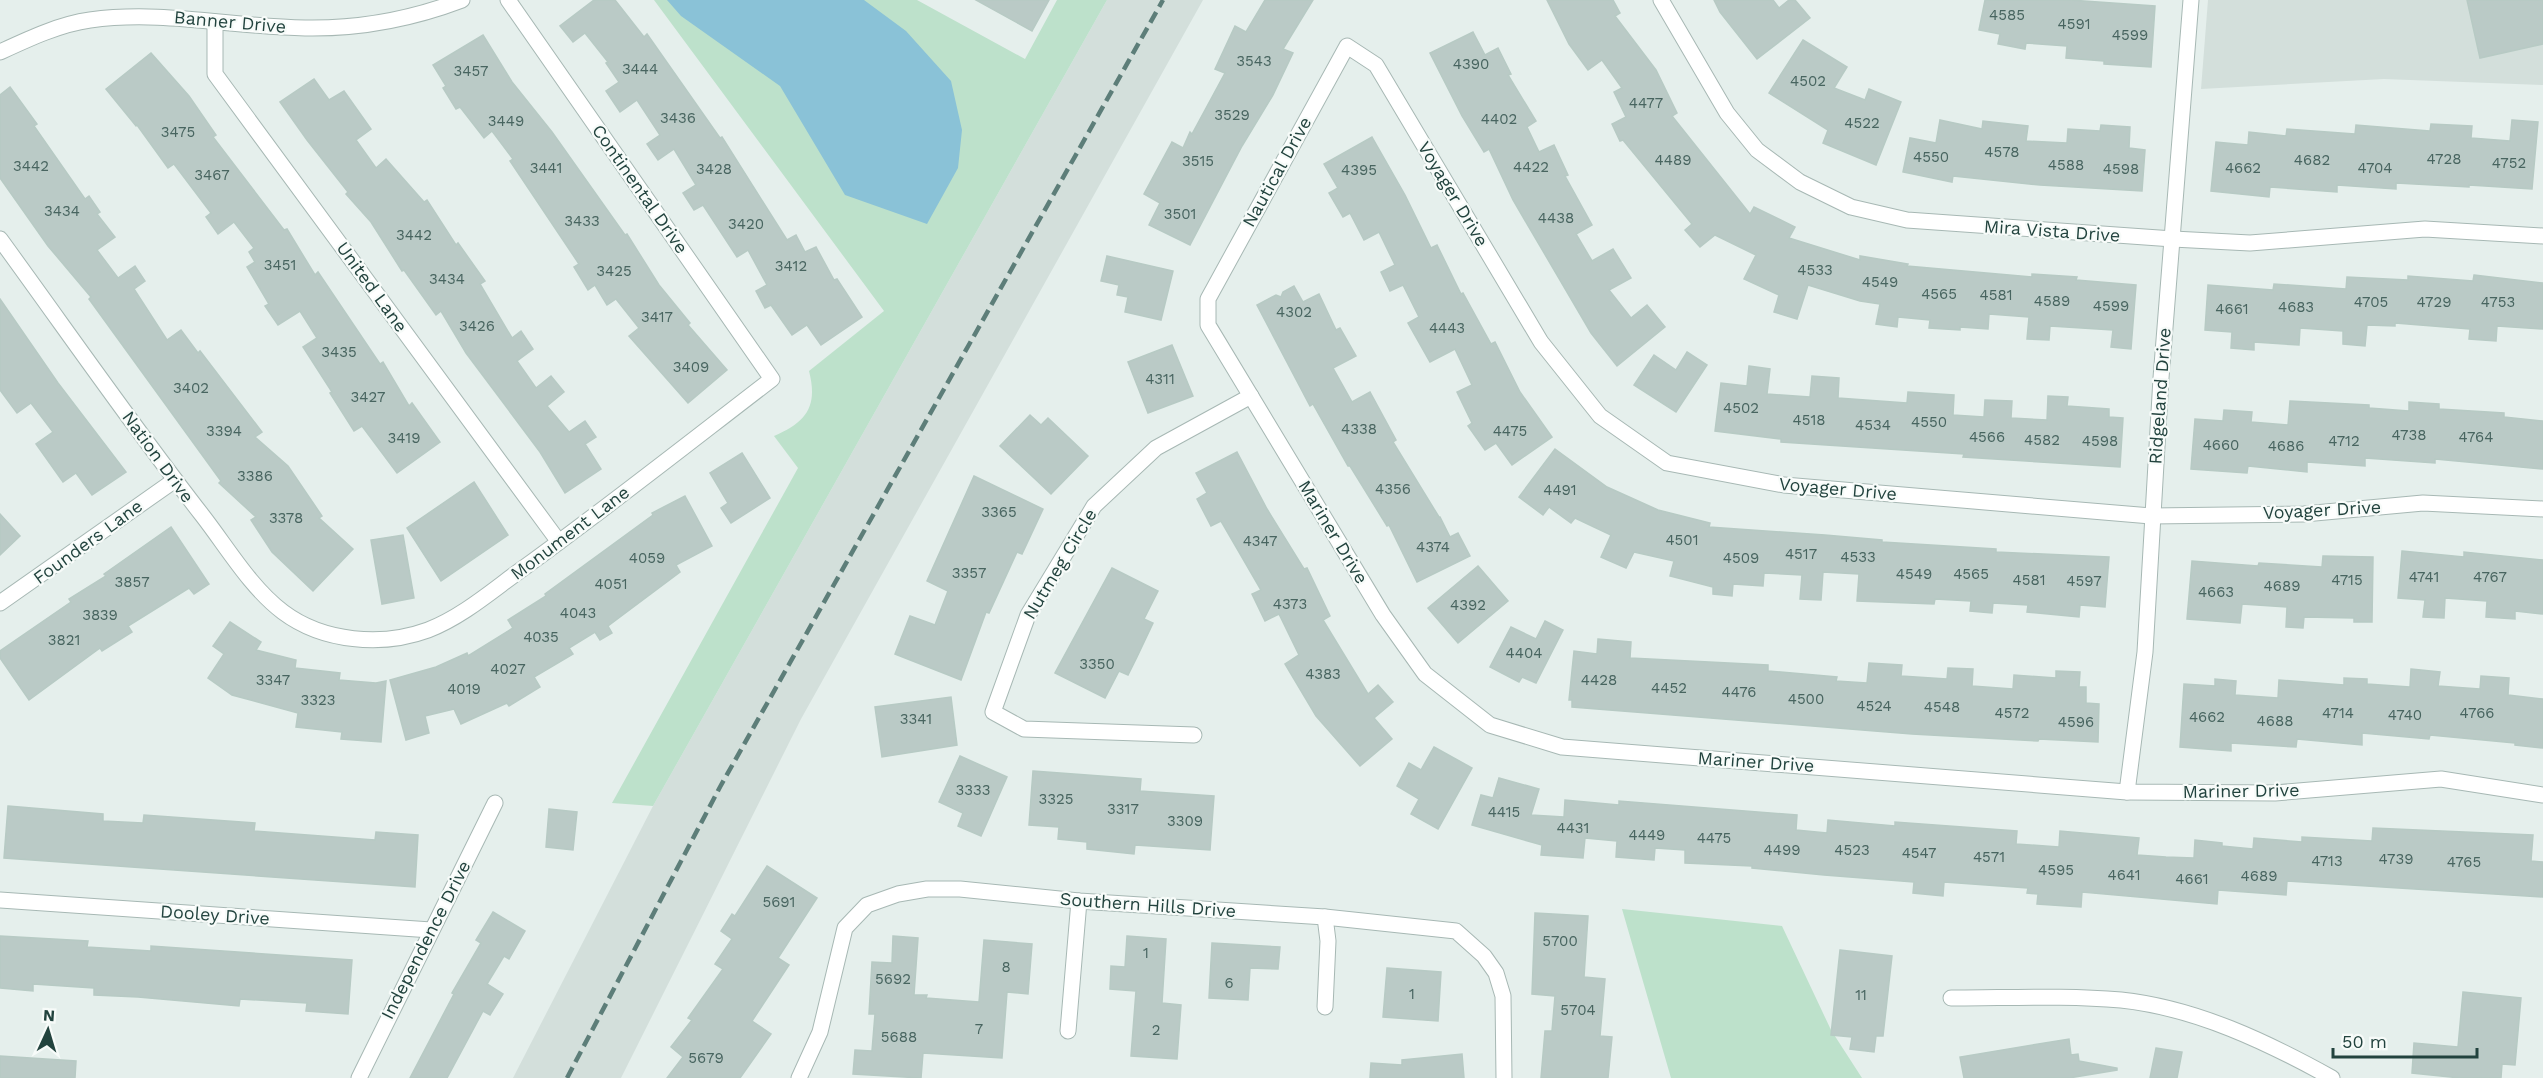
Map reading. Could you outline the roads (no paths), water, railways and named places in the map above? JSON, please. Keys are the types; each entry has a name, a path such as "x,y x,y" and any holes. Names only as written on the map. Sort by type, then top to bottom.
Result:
{"street":[{"name":"Banner Drive","path":"0,52 32,37 88,20 152,15 306,28 378,24 441,8 462,0"},
{"name":"Continental Drive","path":"508,0 772,379"},
{"name":"Mira Vista Drive","path":"1661,0 1727,113 1757,150 1800,182 1851,207 1907,220 2250,243 2425,229 2543,236"},
{"name":"Ridgeland Drive","path":"2127,792 2145,652 2160,378 2191,0"},
{"name":"United Lane","path":"215,22 214,74 559,542"},
{"name":"Nautical Drive","path":"1208,299 1347,46"},
{"name":"Voyager Drive","path":"1347,46 1376,65 1541,342 1600,416 1666,463 1784,485 2151,516 2304,514 2423,503 2543,509"},
{"name":"Nation Drive","path":"0,239 175,480 258,588 283,612 315,629 347,639"},
{"name":"Mariner Drive","path":"1208,299 1208,325 1383,615 1425,674 1490,724 1562,747 2127,792 2275,793 2441,779 2543,795"},
{"name":"Monument Lane","path":"347,639 376,640 405,637 429,630 453,618 559,542 772,379"},
{"name":"Nutmeg Circle","path":"1194,735 1024,729 993,712 1028,615 1094,506 1156,448 1251,396"},
{"name":"Founders Lane","path":"0,603 175,480"},
{"name":"Independence Drive","path":"359,1078 430,930 495,803"},
{"name":"Southern Hills Drive","path":"799,1078 820,1032 845,928 867,905 898,894 927,889 960,889 1079,901 1325,916 1456,931 1484,956 1496,973 1503,996 1504,1078"},
{"name":"Dooley Drive","path":"0,900 430,930"},
{"path":"1068,1031 1079,901"},
{"path":"1325,916 1328,941 1325,1007"},
{"path":"1951,998 2070,997 2122,1000 2158,1006 2236,1031 2332,1078"}],"water":[{"path":"667,0 864,0 906,31 951,81 962,130 958,168 927,224 845,195 780,86 681,16"}],"railway":[{"path":"567,1078 720,787 1163,0"}]}
